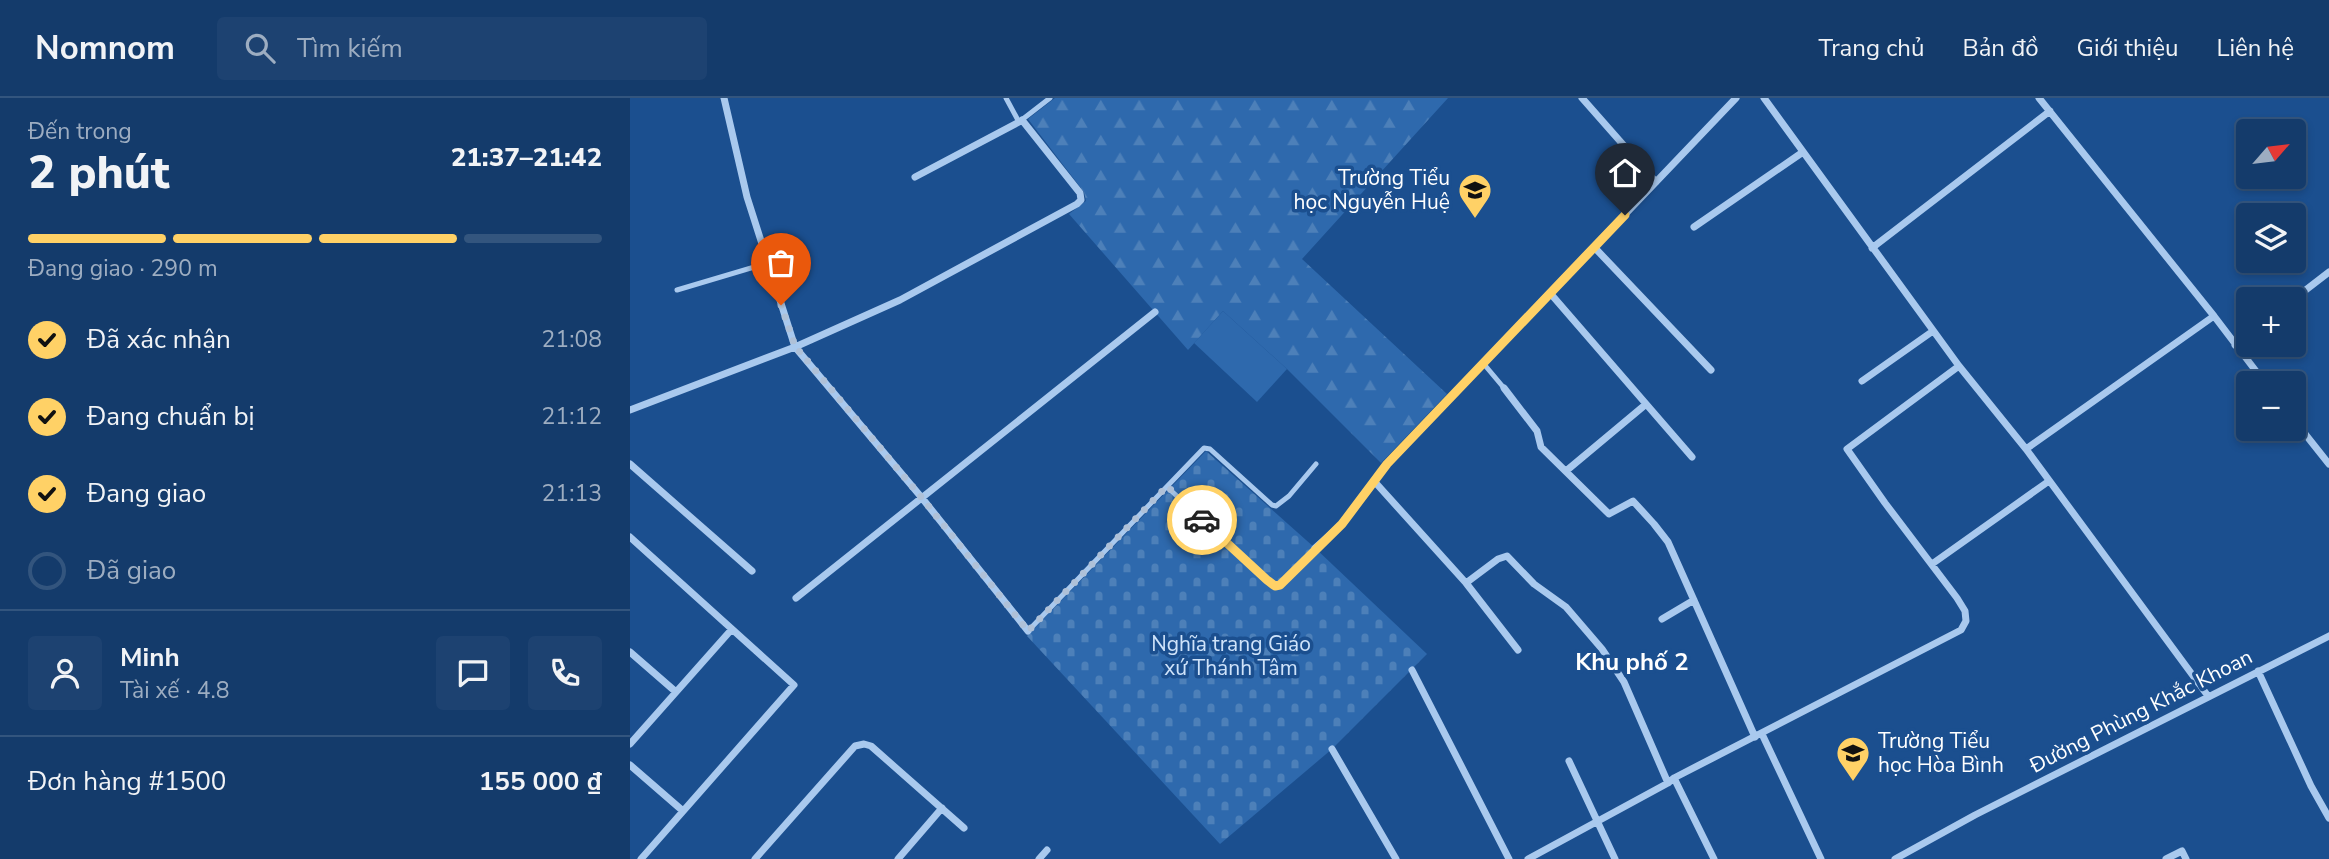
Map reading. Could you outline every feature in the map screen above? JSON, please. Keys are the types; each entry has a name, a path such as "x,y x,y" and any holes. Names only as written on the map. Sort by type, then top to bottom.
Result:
{"street":[{"path":"724,98 747,197 795,346 922,498 1028,631"},
{"path":"1583,98 1656,182"},
{"path":"1315,548 1342,524 1387,464 1736,98"},
{"path":"1764,98 1871,248 1959,366 2026,449 2208,696"},
{"path":"2039,98 2256,371"},
{"path":"1871,248 2050,111"},
{"path":"630,410 795,346 900,300 1082,200 1021,121 915,177"},
{"path":"1694,227 1802,152"},
{"path":"1594,247 1711,370"},
{"path":"2306,290 2329,272"},
{"path":"1550,293 1692,457"},
{"path":"796,598 1155,312"},
{"path":"2026,449 2214,316"},
{"path":"1862,381 1933,331"},
{"path":"1528,859 1671,780 1961,630 1966,621 1965,611 1847,449 1959,366"},
{"path":"1504,388 1537,431 1541,447 1609,514 1633,501 1668,542 1758,735 1821,859"},
{"path":"1566,471 1645,405"},
{"path":"2306,435 2329,464"},
{"path":"630,464 752,571"},
{"path":"1374,481 1466,583 1518,650"},
{"path":"1932,564 2049,481"},
{"path":"630,537 794,685 641,859"},
{"path":"1466,583 1498,559 1507,556 1534,584 1566,607 1602,649 1624,682 1671,780 1714,859"},
{"path":"1662,619 1694,600"},
{"path":"630,744 732,629"},
{"name":"Đường Phùng Khắc Khoan","path":"1897,859 2208,696 2329,636"},
{"path":"630,652 676,692"},
{"path":"1412,670 1509,859"},
{"path":"2258,671 2311,786 2329,818"},
{"path":"755,859 855,746 864,744 871,746 964,828"},
{"path":"1332,749 1396,859"},
{"path":"1569,761 1615,859"},
{"path":"630,765 684,811"},
{"path":"898,859 942,808"},
{"path":"1039,859 1047,850"},
{"path":"2166,859 2182,851 2186,859"}],"lane":[{"path":"1006,98 1021,121 1050,98"},
{"path":"677,290 768,263"},
{"path":"1483,363 1504,388"},
{"path":"1028,631 1204,447 1210,449 1276,506 1289,496 1316,464"},
{"path":"1167,486 1275,586 1280,585 1315,548"}],"green space":[{"path":"1055,98 1448,98 1302,259 1447,394 1381,463 1287,369 1223,311 1188,350 1069,214 1086,201 1084,192 1028,119"},
{"path":"1223,311 1287,369 1257,402 1194,343"},
{"name":"Nghĩa trang Giáo xứ Thánh Tâm","path":"1206,451 1315,548 1427,654 1332,749 1220,844 1027,636"}],"way so far":[{"path":"781,305 795,346 922,498 1028,631 1167,486 1202,520"}],"place":[{"name":"Trường Tiểu học Nguyễn Huệ","path":"1475,220"},
{"name":"Trường Tiểu học Hòa Bình","path":"1853,783"}],"district":[{"name":"Khu phố 2","path":"1632,662"}],"route":[{"path":"1202,520 1267,580 1275,586 1280,585 1342,524 1387,464 1625,215"}]}
